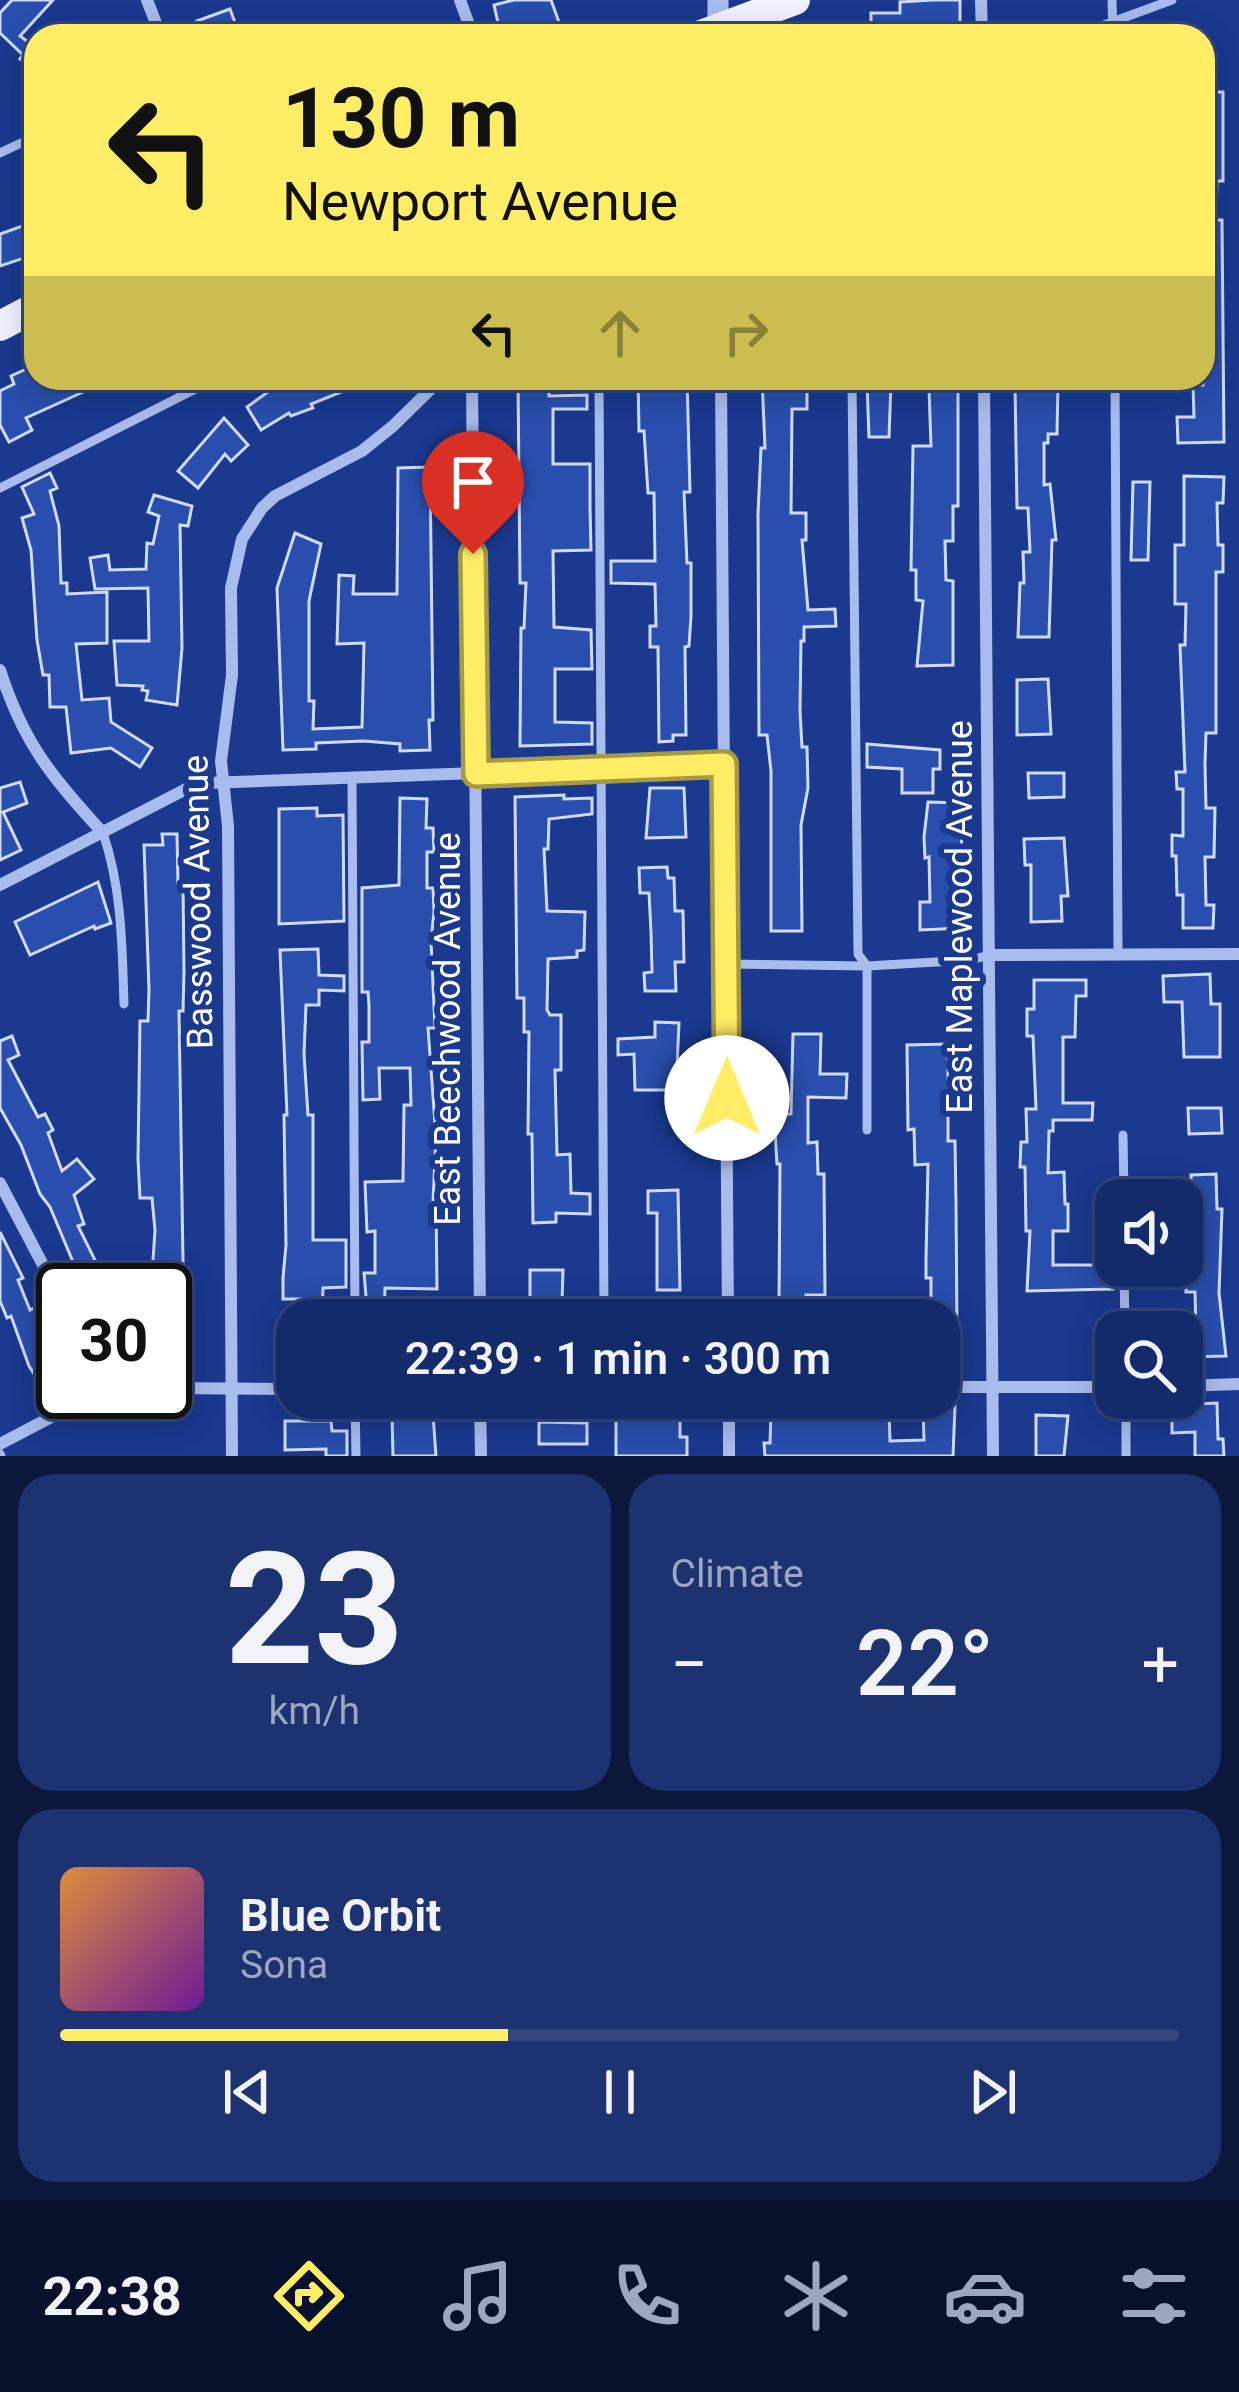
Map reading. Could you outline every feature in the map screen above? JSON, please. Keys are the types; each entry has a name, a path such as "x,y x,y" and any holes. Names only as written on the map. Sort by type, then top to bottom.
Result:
{"main road":[{"path":"716,24 795,0"}],"street":[{"name":"Basswood Avenue","path":"232,1456 228,826 221,761 232,675 231,588 242,538 262,508 275,496 362,451 429,390"},
{"name":"East Beechwood Avenue","path":"472,390 480,1299"},
{"path":"721,390 728,1299"},
{"name":"East Maplewood Avenue","path":"984,390 993,1456"},
{"path":"0,670 30,745 103,833"},
{"path":"0,886 192,786 724,764"},
{"path":"989,955 1239,954"},
{"path":"0,1183 42,1263"},
{"path":"1203,1385 1239,1384"},
{"path":"960,1387 1095,1387"},
{"path":"192,1388 276,1389"},
{"path":"0,1444 48,1419"},
{"path":"480,1419 481,1456"},
{"path":"729,1419 729,1456"}],"lane":[{"path":"1112,0 1112,22"},
{"path":"1107,24 1172,0"},
{"path":"0,488 194,390"},
{"path":"598,390 604,1299"},
{"path":"852,390 858,954 867,966 867,1130"},
{"path":"1114,390 1118,954"},
{"path":"352,778 355,1299"},
{"path":"103,833 121,910 124,1004"},
{"path":"725,964 867,966 989,955"},
{"path":"1123,1135 1124,1179"},
{"path":"355,1419 356,1456"},
{"path":"1126,1419 1126,1456"}],"building":[{"path":"12,0 53,0 31,24 24,24 20,36 24,39 24,62 23,55 0,33 0,13"},
{"path":"551,0 560,24 498,24 494,5"},
{"path":"960,0 960,24 871,24 871,13 900,13 900,2"},
{"path":"230,9 236,24 198,24"},
{"path":"1215,92 1223,92 1223,181 1217,181 1216,220 1222,220 1224,442 1178,443 1177,417 1194,417 1193,390 1215,390"},
{"path":"24,225 24,258 0,266 0,234"},
{"path":"24,370 24,390 88,390 26,418 32,430 9,442 0,425 0,391 14,384 11,376"},
{"path":"271,390 346,390 261,430 247,407"},
{"path":"518,390 549,390 549,396 587,395 587,409 553,409 553,464 590,464 591,550 553,551 554,627 591,630 592,669 555,669 555,722 592,723 592,744 520,746 526,583 520,583"},
{"path":"638,390 687,390 690,492 684,492 691,616 689,646 685,647 686,735 673,735 673,741 659,742 658,647 650,647 650,626 656,626 655,584 611,583 611,561 655,561 654,493 648,493 644,431 639,431"},
{"path":"763,390 807,390 807,409 792,409 791,513 806,513 806,540 802,540 808,610 835,609 836,626 804,627 801,641 800,711 808,788 801,825 802,931 771,931 771,771 767,735 759,735 758,514 761,448 765,448"},
{"path":"867,390 891,390 889,437 869,437"},
{"path":"929,390 958,390 958,506 953,506 953,541 945,541 946,580 953,581 953,665 917,666 923,601 916,600 916,570 911,570 913,446 931,446"},
{"path":"1015,390 1058,390 1057,434 1048,434 1048,443 1044,443 1044,485 1050,484 1056,540 1052,540 1049,637 1018,637 1023,552 1030,552 1028,508 1017,508"},
{"path":"224,418 248,445 231,461 225,454 198,488 178,471"},
{"path":"430,467 430,750 400,751 400,744 364,741 283,750 277,588 295,533 321,544 309,601 313,729 362,727 364,643 337,644 339,575 354,576 353,594 397,594 398,468"},
{"path":"50,473 57,488 50,491 59,526 61,583 67,583 67,594 107,592 107,643 76,644 82,700 109,698 111,722 152,748 140,767 111,748 71,753 66,707 50,707 49,675 43,675 37,640 31,550 22,518 34,514 22,487"},
{"path":"1184,476 1224,477 1223,503 1217,503 1223,572 1216,572 1216,733 1206,733 1205,764 1206,808 1215,808 1214,857 1205,857 1206,905 1214,905 1213,928 1183,928 1183,895 1177,895 1176,856 1172,856 1172,835 1183,836 1183,789 1177,789 1176,772 1185,772 1180,645 1185,645 1186,604 1175,604 1175,545 1184,545"},
{"path":"1133,482 1150,482 1148,560 1131,560"},
{"path":"154,495 192,506 188,526 180,525 182,648 177,705 146,700 148,691 143,686 117,685 114,641 149,641 148,588 95,589 90,558 108,555 110,570 146,569 147,543 153,544 159,516 148,512"},
{"path":"1048,679 1051,734 1017,735 1017,680"},
{"path":"867,744 940,750 940,769 933,769 933,793 902,793 902,769 867,767"},
{"path":"1028,773 1064,773 1064,797 1029,798"},
{"path":"20,782 27,803 3,812 21,850 0,860 0,788"},
{"path":"650,788 684,788 686,837 646,838"},
{"path":"564,795 564,799 592,798 592,814 549,819 548,849 544,849 547,911 585,912 584,950 577,951 577,957 548,959 547,1010 550,1015 561,1015 561,1070 555,1070 557,1155 570,1154 571,1193 590,1194 590,1214 556,1213 556,1222 533,1223 529,1032 524,1032 524,998 517,998 515,797"},
{"path":"400,798 427,799 426,828 433,828 434,852 427,852 427,888 433,888 434,912 435,1028 428,1028 436,1137 437,1289 385,1288 385,1299 366,1299 364,1273 375,1273 375,1231 367,1232 365,1182 403,1181 404,1105 411,1105 410,1068 379,1068 380,1099 363,1100 362,1042 369,1042 369,1005 368,992 362,992 362,888 399,885"},
{"path":"928,802 961,803 963,928 920,930 920,902 930,902 924,837"},
{"path":"317,808 317,816 343,815 344,921 279,924 279,809"},
{"path":"162,834 177,834 178,883 183,883 183,1011 179,1011 183,1263 153,1263 152,1198 140,1198 138,1159 140,1021 148,1021 149,990 144,845 163,845"},
{"path":"1064,838 1068,896 1061,896 1062,921 1031,922 1031,865 1025,865 1024,839"},
{"path":"667,867 668,878 674,878 675,911 683,911 684,962 675,962 676,991 645,991 644,973 652,972 651,932 649,893 640,893 639,868"},
{"path":"98,882 111,923 30,955 15,922"},
{"path":"318,949 319,975 344,976 344,991 319,990 319,1005 306,1005 304,1054 308,1115 313,1115 313,1240 346,1240 346,1287 323,1288 323,1299 283,1299 287,1115 280,950"},
{"path":"1210,974 1211,1004 1220,1004 1220,1057 1184,1057 1182,1002 1164,1002 1163,976"},
{"path":"1034,980 1086,980 1086,996 1076,996 1075,1037 1063,1037 1063,1103 1093,1103 1092,1120 1053,1120 1053,1131 1049,1131 1048,1173 1064,1172 1068,1204 1068,1231 1053,1231 1053,1265 1095,1265 1095,1287 1113,1289 1027,1291 1030,1231 1026,1231 1025,1167 1020,1167 1021,1142 1027,1142 1026,1109 1036,1109 1033,1036 1027,1036 1027,1009 1034,1009"},
{"path":"655,1022 679,1023 676,1090 635,1090 634,1054 618,1055 618,1039 655,1037"},
{"path":"793,1034 821,1034 820,1074 847,1074 846,1098 808,1097 808,1143 817,1142 818,1174 824,1174 825,1295 806,1295 806,1299 779,1299 780,1164 774,1114 791,1114"},
{"path":"12,1036 19,1055 8,1060 38,1117 45,1114 53,1130 48,1133 62,1171 77,1159 94,1179 74,1195 84,1224 78,1226 95,1260 89,1263 73,1263 0,1108 0,1041"},
{"path":"948,1044 948,1141 955,1141 957,1299 931,1299 931,1278 926,1278 928,1164 915,1165 914,1129 908,1130 907,1045"},
{"path":"1188,1108 1221,1108 1222,1133 1189,1134"},
{"path":"1216,1174 1217,1209 1222,1209 1219,1293 1226,1356 1203,1357 1203,1311 1195,1311 1195,1292 1186,1292 1186,1287 1203,1287 1203,1179 1191,1179 1191,1175"},
{"path":"678,1190 680,1290 657,1290 657,1213 648,1213 648,1191"},
{"path":"0,1232 23,1278 18,1280 30,1310 36,1307 36,1377 11,1316 7,1318 0,1301"},
{"path":"530,1270 563,1270 562,1299 530,1299"},
{"path":"1217,1403 1218,1439 1223,1439 1224,1456 1195,1456 1195,1432 1172,1433 1172,1419 1203,1419 1203,1404"},
{"path":"1036,1415 1068,1416 1064,1456 1036,1456"},
{"path":"392,1419 433,1419 436,1456 393,1456"},
{"path":"616,1419 680,1419 687,1456 616,1456"},
{"path":"771,1419 889,1419 890,1441 924,1440 923,1419 954,1419 953,1456 765,1456 764,1443 770,1443"},
{"path":"285,1421 331,1421 332,1431 347,1431 347,1456 326,1456 326,1449 285,1450"},
{"path":"539,1422 587,1423 587,1444 539,1444"}],"route":[{"path":"473,554 476,774 724,764 727,1098"}]}
